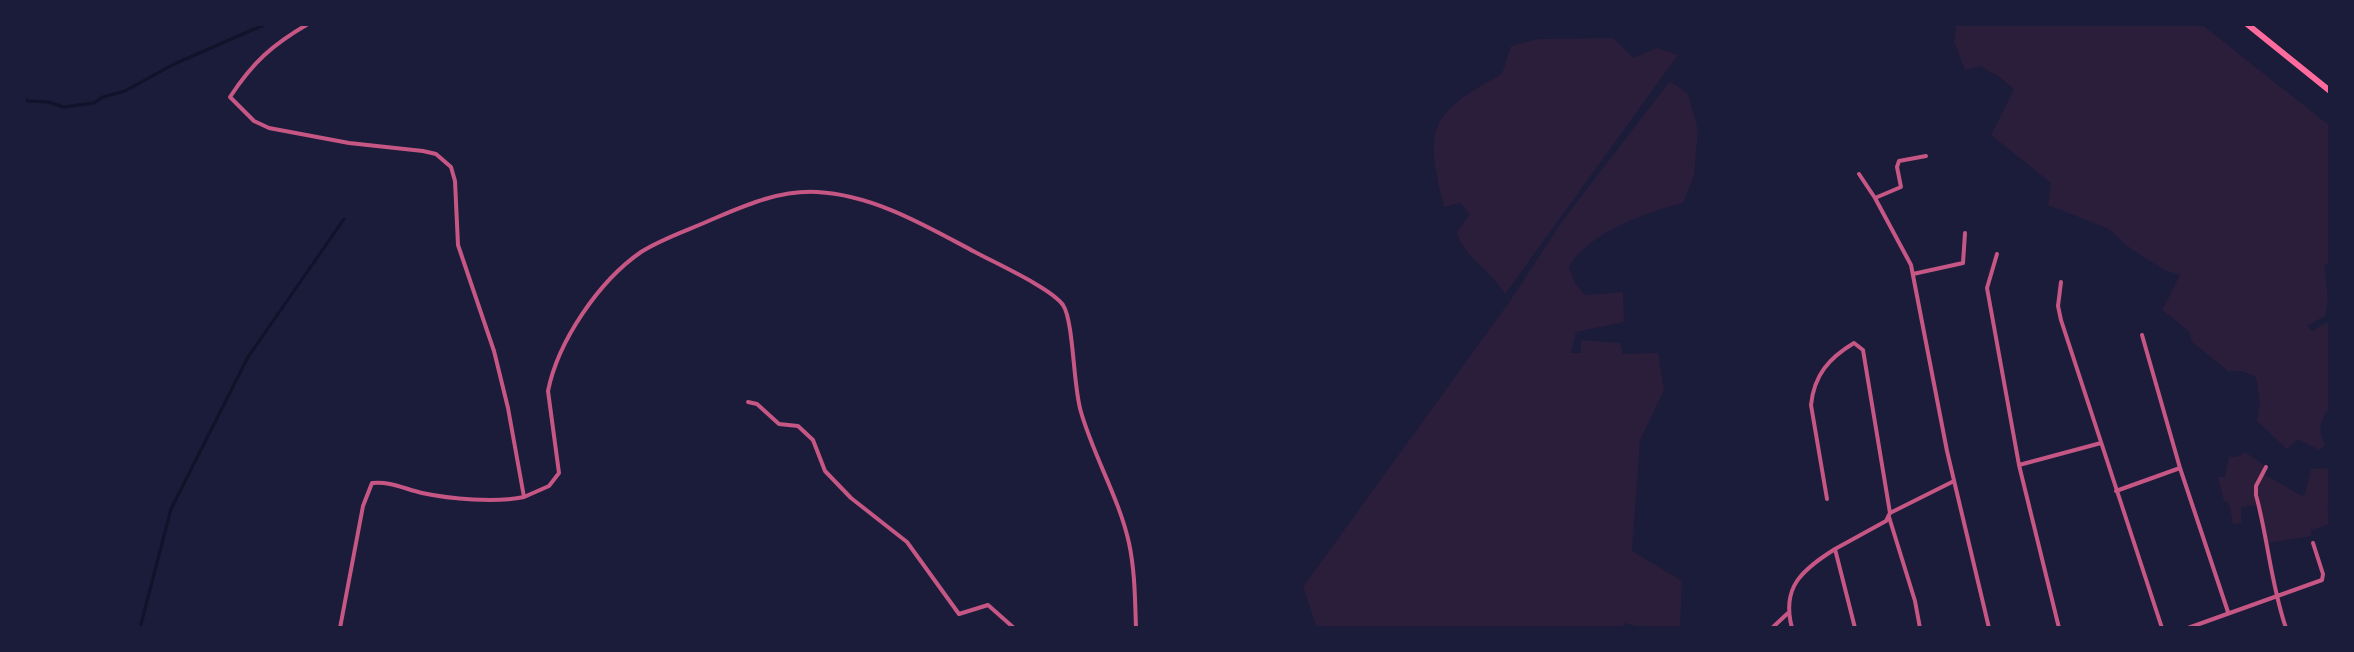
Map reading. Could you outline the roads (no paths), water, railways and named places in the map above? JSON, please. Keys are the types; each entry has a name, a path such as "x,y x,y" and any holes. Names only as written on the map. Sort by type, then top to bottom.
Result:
{"main road":[{"path":"2247,24 2330,91"}],"street":[{"path":"308,24 268,49 249,68 230,97 254,121 269,128 349,143 423,151 436,154 451,167 455,181 458,245 494,351 524,497"},
{"path":"1875,198 1901,187 1897,167 1899,161 1926,156"},
{"path":"1859,174 1905,252 1912,274 1954,481 1989,628"},
{"path":"340,628 363,506 372,483 384,482 426,494 490,501 524,497 549,486 559,473 548,391 550,381 571,335 611,277 640,253 664,239 743,206 781,194 833,194 869,203 911,219 1048,293 1063,305 1068,318 1081,412 1129,542 1136,628"},
{"path":"1912,274 1963,263 1965,233"},
{"path":"1997,254 1987,288 2019,465 2059,628"},
{"path":"2061,282 2058,306 2061,320 2162,628"},
{"path":"2142,335 2180,468 2228,612"},
{"path":"1827,499 1811,405 1812,393 1822,370 1840,351 1854,343 1863,350 1889,515 1920,628"},
{"path":"748,402 757,404 779,424 798,426 813,440 825,471 851,498 907,542 959,614 988,605 1014,628"},
{"path":"2019,465 2101,443"},
{"path":"2266,467 2256,486 2256,495 2272,565 2275,595 2286,628"},
{"path":"2116,491 2180,468"},
{"path":"1792,628 1788,613 1789,596 1804,572 1889,515 1954,481"},
{"path":"2313,543 2322,580"},
{"path":"1835,549 1855,628"},
{"path":"2188,628 2330,578"},
{"path":"1772,628 1788,613"}],"waterway":[{"path":"24,98 63,107 94,103 266,24"},
{"path":"140,628 171,509 248,357 344,219"}]}
